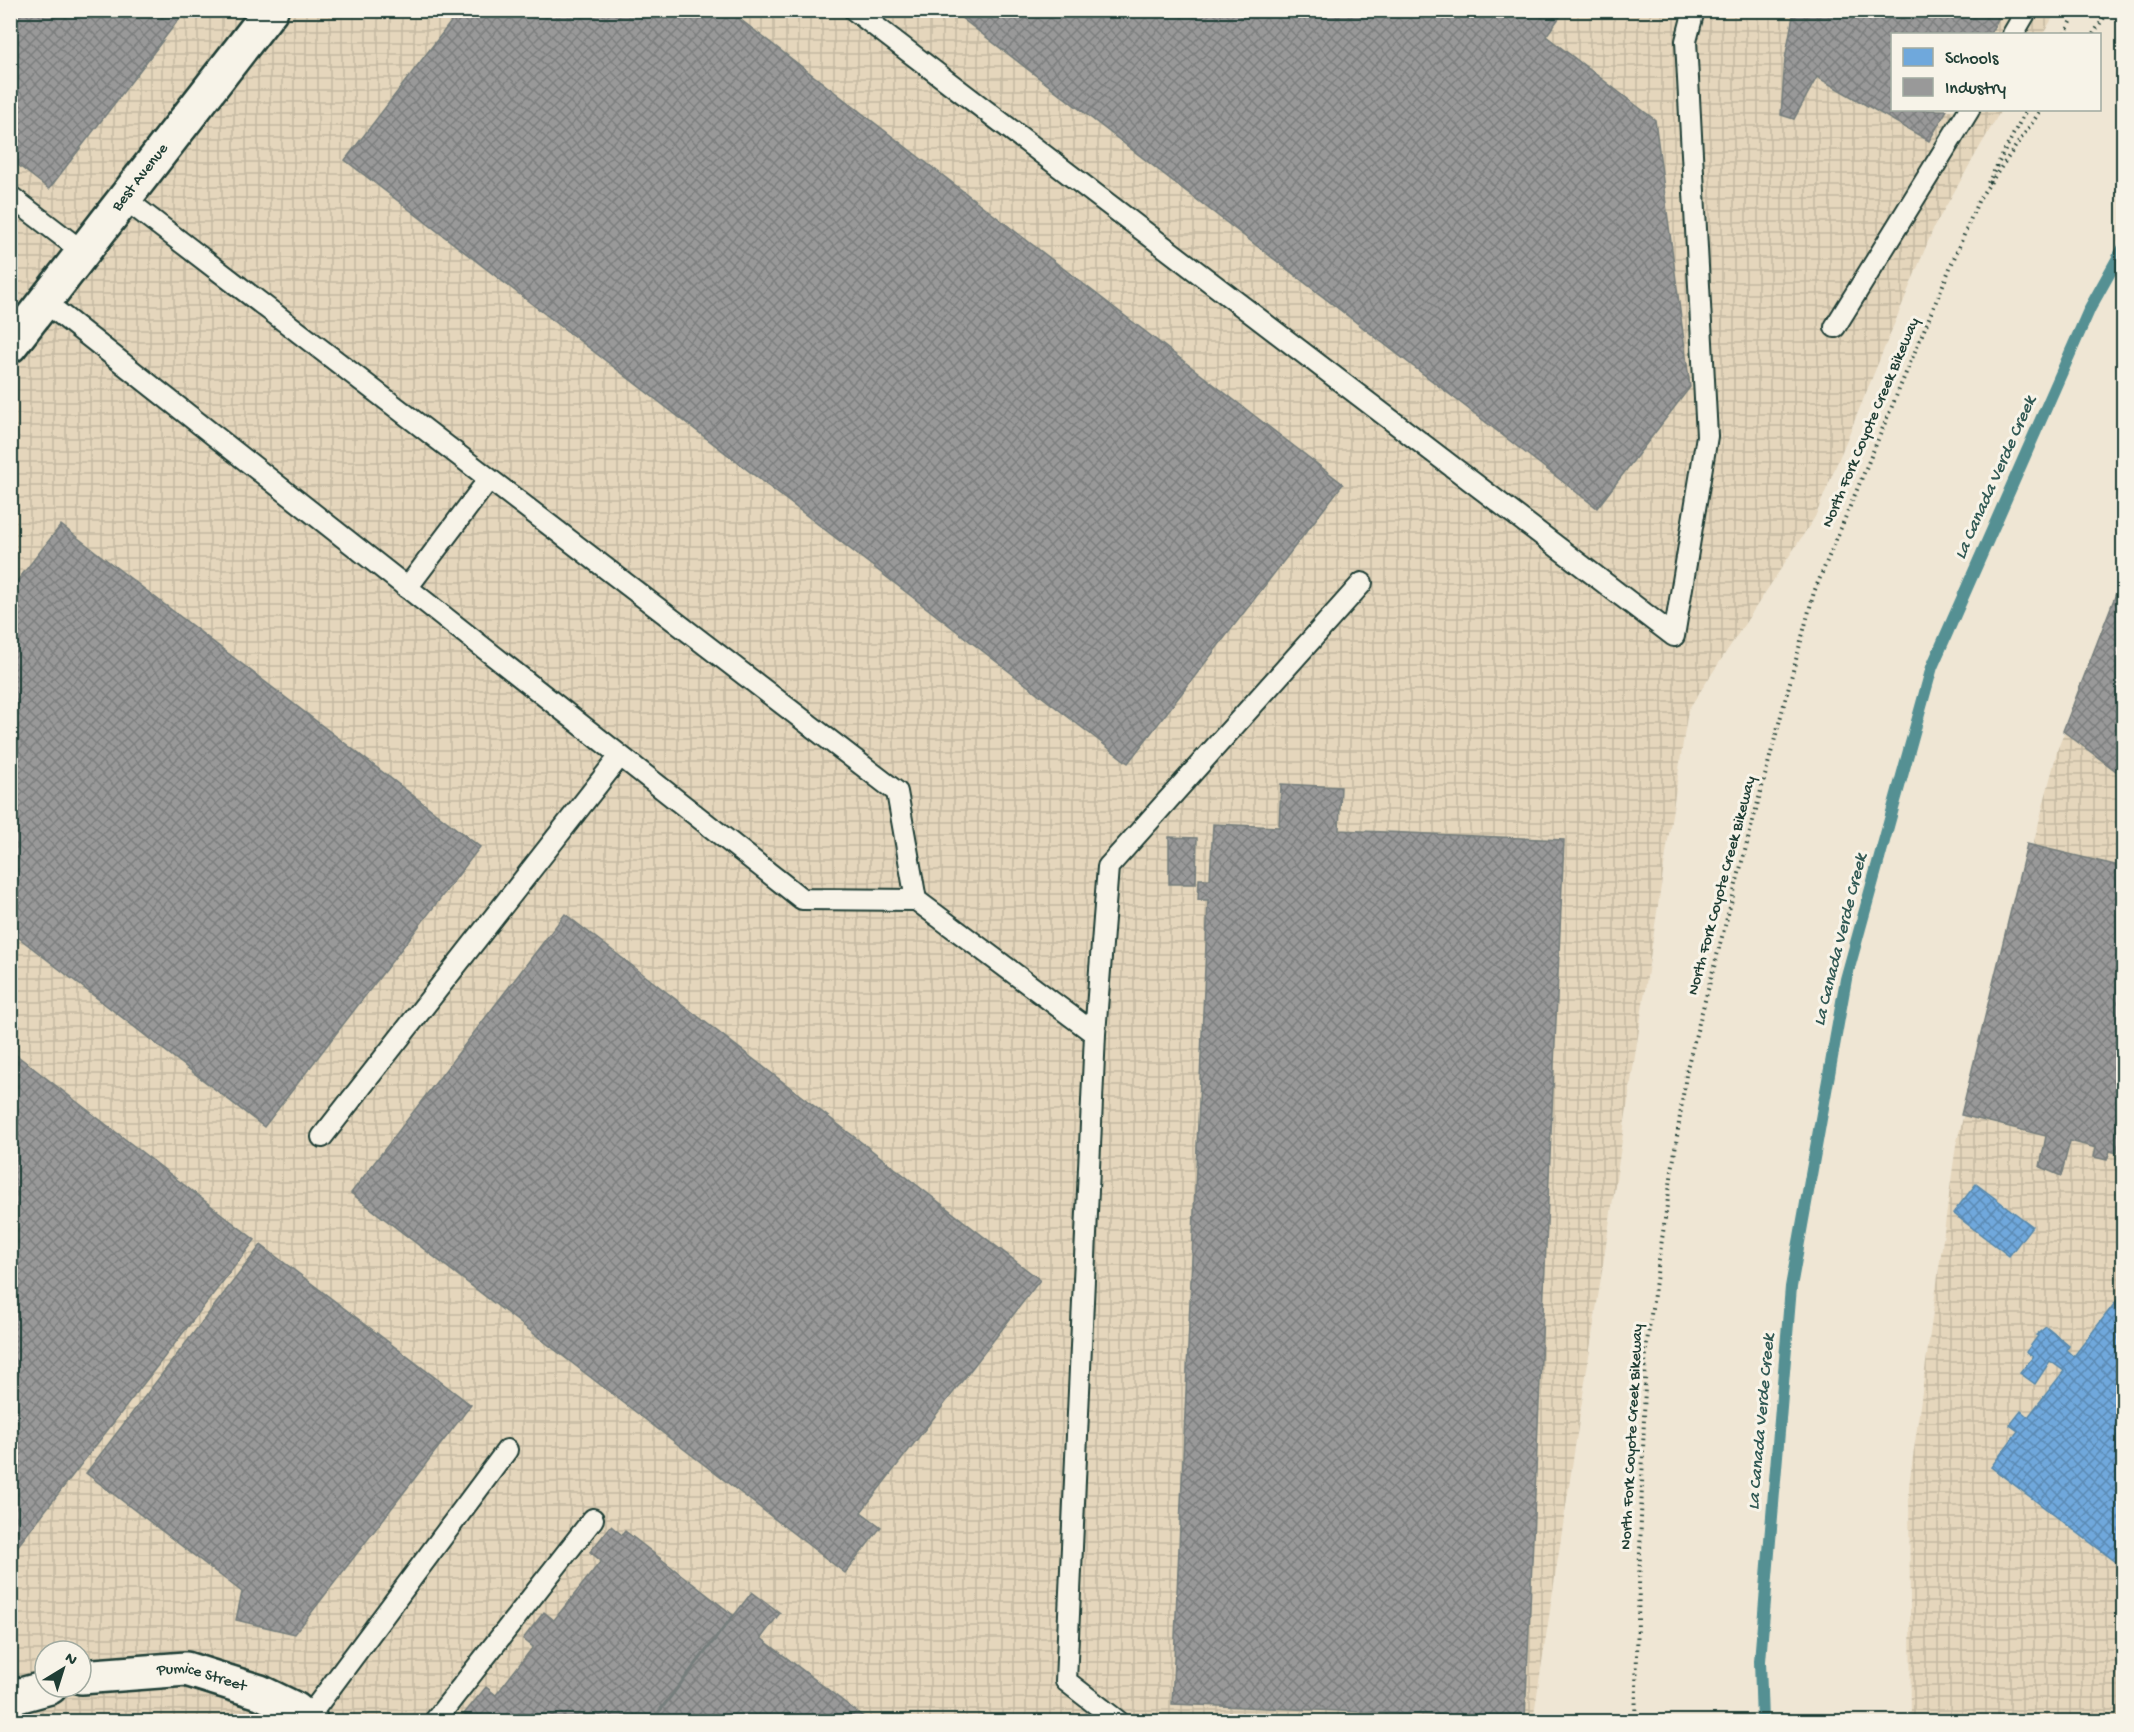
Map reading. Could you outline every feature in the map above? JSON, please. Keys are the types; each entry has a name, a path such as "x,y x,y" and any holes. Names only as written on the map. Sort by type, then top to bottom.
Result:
{"street":[{"name":"Best Avenue","path":"10,346 271,10"},
{"name":"Pumice Street","path":"93,1676 186,1669 260,1692 300,1718"},
{"path":"10,1698 33,1692"}],"lane":[{"path":"854,10 1674,636 1707,436 1686,41 1694,10"},
{"path":"2014,33 2027,10"},
{"path":"1835,327 1968,111"},
{"path":"10,196 84,252"},
{"path":"124,199 897,792 916,900"},
{"path":"45,302 802,899 916,900 1095,1034"},
{"path":"407,588 489,479"},
{"path":"1119,1722 1066,1681 1095,1034 1108,867 1362,583"},
{"path":"322,1137 620,756"},
{"path":"300,1718 507,1450"},
{"path":"434,1722 592,1519"}],"path":[{"path":"2066,33 2077,10"},
{"path":"2094,33 2109,10"},
{"path":"1979,199 2025,111"},
{"name":"North Fork Coyote Creek Bikeway","path":"1635,1722 1646,1349 1687,1068 1814,592 1979,199 2040,111"}],"shaded area":[{"path":"11,11 2057,11 2044,33 1891,33 1891,111 2000,111 1934,227 1815,517 1688,710 1533,1721 11,1722"},
{"path":"2123,588 2123,1721 1911,1722 1909,1486 1956,1145 2058,748"}],"building: Schools":[{"path":"1976,1184 2032,1226 2009,1256 1953,1213"},
{"path":"2118,1299 2124,1303 2124,1568 1991,1467 2018,1431 2010,1425 2021,1411 2028,1417 2064,1371 2050,1361 2035,1384 2020,1373 2033,1357 2026,1352 2038,1336 2036,1335 2046,1327 2069,1346 2067,1350 2074,1356"}],"building: Industry":[{"path":"10,10 186,10 49,189 10,159"},
{"path":"460,10 728,10 1343,484 1128,763 345,160"},
{"path":"951,10 1565,10 1546,36 1655,120 1690,387 1597,508"},
{"path":"1794,10 2003,10 1991,33 1891,33 1891,111 1946,111 1929,141 1817,77 1794,119 1781,115 1785,59"},
{"path":"61,525 480,847 264,1127 10,931 10,590"},
{"path":"2124,573 2124,777 2063,731"},
{"path":"1281,784 1341,787 1339,830 1564,840 1525,1719 1172,1704 1208,900 1198,900 1199,879 1210,879 1213,824 1279,827"},
{"path":"1169,837 1197,838 1196,884 1169,884"},
{"path":"2027,844 2124,867 2124,1124 2117,1153 2110,1151 2107,1160 2094,1157 2096,1148 2070,1141 2061,1176 2040,1167 2046,1136 1961,1115"},
{"path":"565,914 1040,1280 861,1512 881,1527 845,1573 351,1193"},
{"path":"10,1050 255,1240 10,1556"},
{"path":"261,1245 471,1405 295,1634 236,1620 242,1592 86,1473"},
{"path":"611,1526 622,1535 625,1531 733,1615 650,1722 474,1722 464,1714 486,1687 496,1695 533,1647 523,1639 544,1612 554,1620 601,1561 590,1552"},
{"path":"752,1592 780,1613 761,1638 870,1722 652,1722"}],"waterway":[{"name":"La Canada Verde Creek","path":"1762,1722 1760,1661 1791,1287 1846,979 1932,667 2090,308 2124,247"}]}
